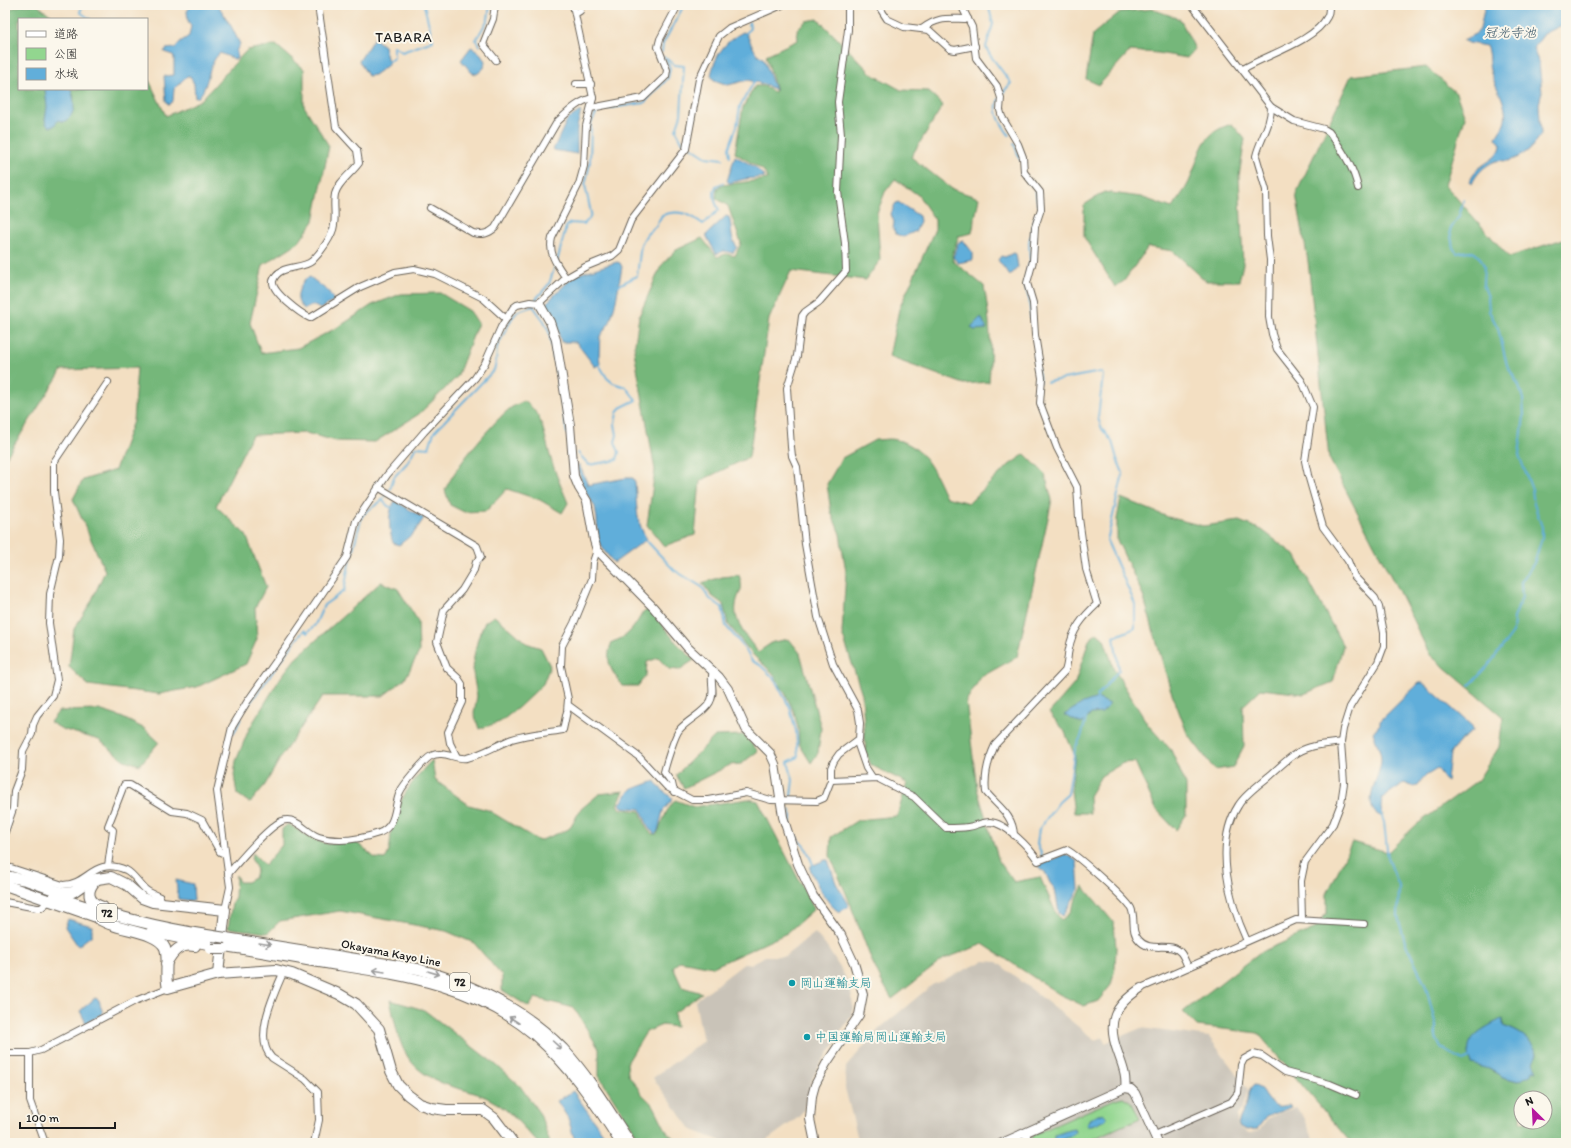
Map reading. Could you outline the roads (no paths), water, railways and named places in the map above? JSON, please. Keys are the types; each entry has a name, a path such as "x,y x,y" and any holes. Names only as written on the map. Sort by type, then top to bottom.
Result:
{"main road":[{"name":"Okayama Kayo Line","path":"5,876 26,880 63,893 73,892 90,880 111,877 120,880 142,898 162,903 225,910"},
{"name":"Okayama Kayo Line","path":"5,876 71,902 167,928 212,943"},
{"name":"Okayama Kayo Line","path":"97,879 89,889 92,901 100,906 152,920 167,928"},
{"name":"Okayama Kayo Line","path":"5,885 48,902 99,919 146,931 225,945 418,969 446,977 476,989 520,1014 562,1049 599,1095 630,1143"},
{"path":"218,974 225,910"},
{"name":"Okayama Kayo Line","path":"99,919 107,925 152,937 160,941 165,949 165,978 168,988"},
{"name":"Okayama Kayo Line","path":"166,964 176,949 182,946 212,943"},
{"name":"Okayama Kayo Line","path":"225,945 415,977 473,997 516,1021 556,1055 592,1098 621,1143"},
{"path":"168,988 218,974 276,970 284,971 339,994 356,1004 371,1018 379,1029 398,1085 408,1096 420,1104 432,1108 446,1110 483,1110 494,1118 513,1143"}],"street":[{"path":"318,5 333,98 334,122 336,127 357,150 359,163 339,185 335,194 334,227 330,236 312,260 304,266 288,268 278,274 274,279 273,285 278,294 310,318 360,287 396,272 414,269 435,274 483,298 506,319"},
{"path":"495,5 492,19 483,44 496,60"},
{"path":"566,278 556,263 551,251 552,238 579,184 584,166 586,126 593,98 573,5"},
{"path":"575,14 580,11 581,5"},
{"path":"591,108 643,98 666,76 667,70 658,47 660,38 678,5"},
{"path":"225,910 230,887 217,791 232,727 247,702 347,557 356,521 398,460 475,378 485,363 506,319 517,305 536,302 566,278 585,267 612,256 620,250 631,220 686,149 699,79 719,36 729,28 782,5"},
{"path":"568,705 640,757 666,787 692,800 708,800 746,793 771,800 817,801 824,798 831,780 831,768 834,761 839,754 859,739 860,723 858,710 833,664 826,646 811,581 805,544 798,467 792,456 787,388 797,356 802,316 805,312 820,302 846,271 845,243 838,192 841,135 838,102 848,30 848,5"},
{"path":"878,5 882,13 892,22 904,27 929,30 950,49 955,50 975,46"},
{"path":"961,5 974,35 976,58 994,79 1000,97 1002,117 1018,144 1023,157 1024,172 1040,192 1041,209 1035,227 1033,261 1027,283 1033,303 1035,335 1042,378 1040,403 1057,448 1077,486 1079,518 1086,569 1097,604 1082,617 1076,627 1070,644 1065,671 995,745 991,755 987,767 986,792 1001,806 1014,829 1014,835"},
{"path":"1192,5 1271,107 1294,121 1324,128 1329,132 1350,165 1358,188"},
{"path":"1243,70 1299,42 1321,26 1328,16 1329,5"},
{"path":"922,29 940,18 968,20"},
{"path":"576,84 591,84"},
{"path":"430,208 474,233 481,235 490,233 495,228 557,122 569,110 584,100 593,98"},
{"path":"1271,107 1271,115 1267,131 1256,156 1266,190 1267,236 1270,260 1269,317 1272,334 1278,349 1302,381 1313,407 1305,461 1319,517 1323,527 1348,561 1354,576 1375,598 1380,607 1383,622 1384,646 1380,656 1350,707 1341,742 1344,783 1342,803 1333,824 1305,862 1301,881 1302,920"},
{"path":"536,302 550,322 556,340 570,425 574,476 587,501 597,550 653,607 686,647 713,671 728,689 746,729 770,753 775,764 779,800 798,864 813,896 846,945 857,972 862,994 859,1015 826,1064 815,1085 812,1096 810,1119 815,1143"},
{"path":"5,832 13,809 14,791 22,770 24,751 32,734 33,725 37,716 53,696 57,680 48,623 50,594 59,556 60,539 54,492 54,462 108,382"},
{"path":"378,487 477,546 482,557 476,562 474,570 462,590 444,610 437,642 447,668 462,684 462,702 448,732 450,743 457,757"},
{"path":"228,874 266,834 283,821 294,821 317,836 332,839 362,838 386,829 394,815 399,793 406,781 431,756 442,754 466,758 514,739 563,730 568,699 561,666 562,646 574,623 592,579 593,562 597,550"},
{"path":"674,792 672,783 664,772 667,760 673,749 675,736 680,728 710,702 712,693 711,676 713,671"},
{"path":"857,742 866,768 872,777"},
{"path":"1247,941 1236,914 1229,883 1226,845 1228,825 1238,804 1297,753 1311,746 1341,742"},
{"path":"831,780 872,777 914,797 946,828 970,827 992,822 1014,835 1033,852 1038,861 1062,850 1067,850 1127,902 1131,908 1133,927 1138,940 1152,948 1175,948 1181,953 1188,967"},
{"path":"108,866 113,830 108,826 124,785 130,784 172,811 187,813 202,820 220,852 225,854"},
{"path":"5,866 63,885 71,885 79,881 91,871 108,866 127,870 147,891 160,897 162,903"},
{"path":"5,902 41,908 48,902"},
{"path":"1126,1088 1125,1072 1117,1050 1112,1020 1117,1007 1127,997 1141,988 1286,923 1302,920 1364,924"},
{"path":"284,971 268,1011 264,1027 265,1046 268,1054 272,1058 305,1079 318,1092 319,1120 314,1143"},
{"path":"5,1052 30,1054 41,1050 135,1001 168,988"},
{"path":"30,1054 30,1101 45,1143"},
{"path":"1002,1143 1126,1088 1131,1089 1135,1093 1157,1139 1231,1102 1238,1093 1241,1065 1244,1059 1253,1054 1262,1056 1285,1072 1330,1084 1356,1095"},
{"path":"1025,1132 1030,1143"}],"water":[{"path":"192,5 218,5 240,44 236,51 237,58 234,59 220,53 213,63 203,92 199,97 195,98 194,84 190,76 187,76 174,89 173,101 169,105 166,101 164,76 174,75 174,58 173,55 164,52 166,49 175,48 180,42 189,36 191,26 188,21 187,11"},
{"name":"冠光寺池","path":"1485,5 1566,5 1566,23 1544,34 1533,49 1539,63 1542,92 1539,104 1541,134 1528,151 1518,157 1508,161 1496,161 1485,167 1478,173 1472,184 1470,182 1477,169 1495,157 1500,149 1501,144 1496,138 1504,124 1505,117 1504,103 1492,77 1486,46 1469,43 1463,40 1477,33 1480,29"},
{"path":"743,32 746,33 756,53 764,59 775,90 767,85 748,80 728,85 714,80 711,75 715,61 722,49 726,44"},
{"path":"374,38 384,46 388,65 374,75 368,76 359,61"},
{"path":"471,47 478,51 485,61 484,68 477,74 472,73 461,60"},
{"path":"45,90 71,90 74,108 68,119 63,122 58,120 54,126 50,127 46,124 45,120 47,107"},
{"path":"580,111 577,127 577,154 553,150 567,120"},
{"path":"735,156 755,167 765,177 745,179 729,183 727,181"},
{"path":"898,202 919,216 920,221 916,231 903,237 896,234 893,229 894,222 891,214 895,204"},
{"path":"726,216 729,217 732,236 737,247 733,253 724,251 716,254 706,235"},
{"path":"963,240 973,253 973,260 958,263 953,257 958,243"},
{"path":"1013,253 1016,254 1018,267 1010,276 998,260 1001,256 1005,257"},
{"path":"617,262 620,263 622,267 616,301 610,322 600,336 600,364 595,367 576,342 561,342 556,324 546,306 546,303 575,275"},
{"path":"310,277 329,292 334,301 320,309 313,305 305,309 301,306 298,299 300,287 305,279"},
{"path":"981,317 987,329 974,330 971,327"},
{"path":"579,464 588,485 626,478 633,478 635,482 638,518 647,539 614,563 598,540 595,507 583,487 577,466"},
{"path":"395,501 424,518 414,533 399,545 393,543 390,532 390,516 392,505"},
{"path":"1419,683 1423,683 1472,726 1473,731 1462,739 1450,753 1447,781 1437,769 1424,777 1418,785 1412,786 1404,783 1382,798 1381,808 1383,815 1380,816 1374,811 1371,805 1371,798 1381,759 1373,732 1380,724 1380,721"},
{"path":"1097,698 1110,704 1102,713 1091,714 1083,723 1064,715 1083,703"},
{"path":"655,781 658,786 673,799 663,811 658,831 655,834 649,829 641,809 622,807 620,804 630,790"},
{"path":"1065,854 1077,861 1079,889 1063,916 1059,913 1055,889 1050,883 1045,872 1038,866"},
{"path":"828,860 836,883 848,903 848,907 839,912 826,898 818,886 810,869 811,866"},
{"path":"176,880 193,884 194,901 178,899"},
{"path":"68,919 92,926 92,935 78,946 65,927"},
{"path":"95,998 99,1000 103,1014 86,1023 80,1011"},
{"path":"1503,1018 1503,1026 1514,1030 1528,1039 1537,1053 1534,1063 1538,1071 1533,1070 1532,1074 1518,1081 1503,1077 1489,1069 1472,1064 1469,1055 1469,1047 1475,1035"},
{"path":"1254,1085 1260,1088 1276,1106 1289,1105 1291,1107 1266,1117 1257,1129 1247,1130 1240,1127 1238,1124 1247,1103 1250,1090"},
{"path":"573,1091 607,1139 602,1143 577,1143 575,1141 568,1118 557,1101"},
{"path":"1103,1113 1107,1117 1105,1120 1092,1126 1087,1126 1086,1124 1089,1122 1089,1119"},
{"path":"1074,1129 1075,1132 1071,1136 1058,1142 1055,1140 1055,1135"}],"waterway":[{"path":"83,5 80,12 89,18"},
{"path":"386,62 394,58 394,46 402,52 433,41 424,5"},
{"path":"480,46 476,40 488,19 490,5"},
{"path":"662,52 663,44 684,5"},
{"path":"991,5 989,8 993,24 986,47 990,55 1011,83 1001,95"},
{"path":"745,35 750,28 749,22"},
{"path":"664,57 675,65 684,66 681,115 676,130 683,143"},
{"path":"557,262 566,227 570,223 584,224 589,219 591,213 585,185 590,163 591,123 598,110 644,103 668,78 670,68 667,62"},
{"path":"730,157 729,148 737,126 740,106 755,80"},
{"path":"999,99 997,104 997,113 1009,135"},
{"path":"1014,144 1020,160"},
{"path":"691,147 706,157 723,159"},
{"path":"1021,173 1032,186"},
{"path":"617,286 637,276 641,244 647,234 656,226 662,215 673,212 689,215 703,224 719,210 715,201 714,192 716,186 723,183"},
{"path":"1035,190 1038,205"},
{"path":"1464,199 1459,216 1450,230 1453,248 1457,253 1469,251 1475,253 1481,259 1484,266 1483,284 1488,297 1489,311 1498,328 1507,365 1519,386 1523,399 1524,416 1519,455 1532,490 1534,504 1542,527 1542,538 1534,563 1521,582 1522,597 1514,618 1513,633 1488,666 1469,686"},
{"path":"1031,321 1029,299 1024,283 1030,261 1029,243 1033,222 1037,213"},
{"path":"555,266 549,284 536,299 533,306 544,321 549,332 567,434"},
{"path":"390,489 394,477 407,463 416,447 429,448 434,432 494,370 497,347 512,318 518,311 533,306"},
{"path":"1035,355 1040,382"},
{"path":"578,453 589,465 617,460 619,452 615,442 617,435 615,424 617,413 620,408 636,400 626,387 613,383 607,378 598,363"},
{"path":"1047,382 1101,372 1103,375 1098,418 1102,429 1112,441 1123,473 1107,541 1135,604 1135,628 1114,637 1119,670 1097,696 1097,699"},
{"path":"247,707 304,630 307,633 315,625 324,605 344,591 349,564 362,516 381,501 386,495"},
{"path":"383,501 388,506 393,508"},
{"path":"645,539 674,570 702,587 710,599 722,607 726,626 743,646 752,661 760,665 774,678 790,708 796,731 798,757 788,762 793,780 791,796"},
{"path":"234,733 241,718"},
{"path":"1046,865 1037,844 1039,829 1059,802 1068,794 1075,748 1081,737 1086,719"},
{"path":"790,809 790,826"},
{"path":"1381,814 1384,822 1388,858 1399,886 1398,917 1405,942 1426,987 1436,1026 1436,1038 1441,1048 1463,1061 1470,1058"},
{"path":"791,830 807,850 814,867"}],"place":[{"name":"岡山運輸支局","path":"792,983"},
{"name":"中国運輸局岡山運輸支局","path":"807,1037"}],"district":[{"name":"TABARA","path":"404,37"}]}
